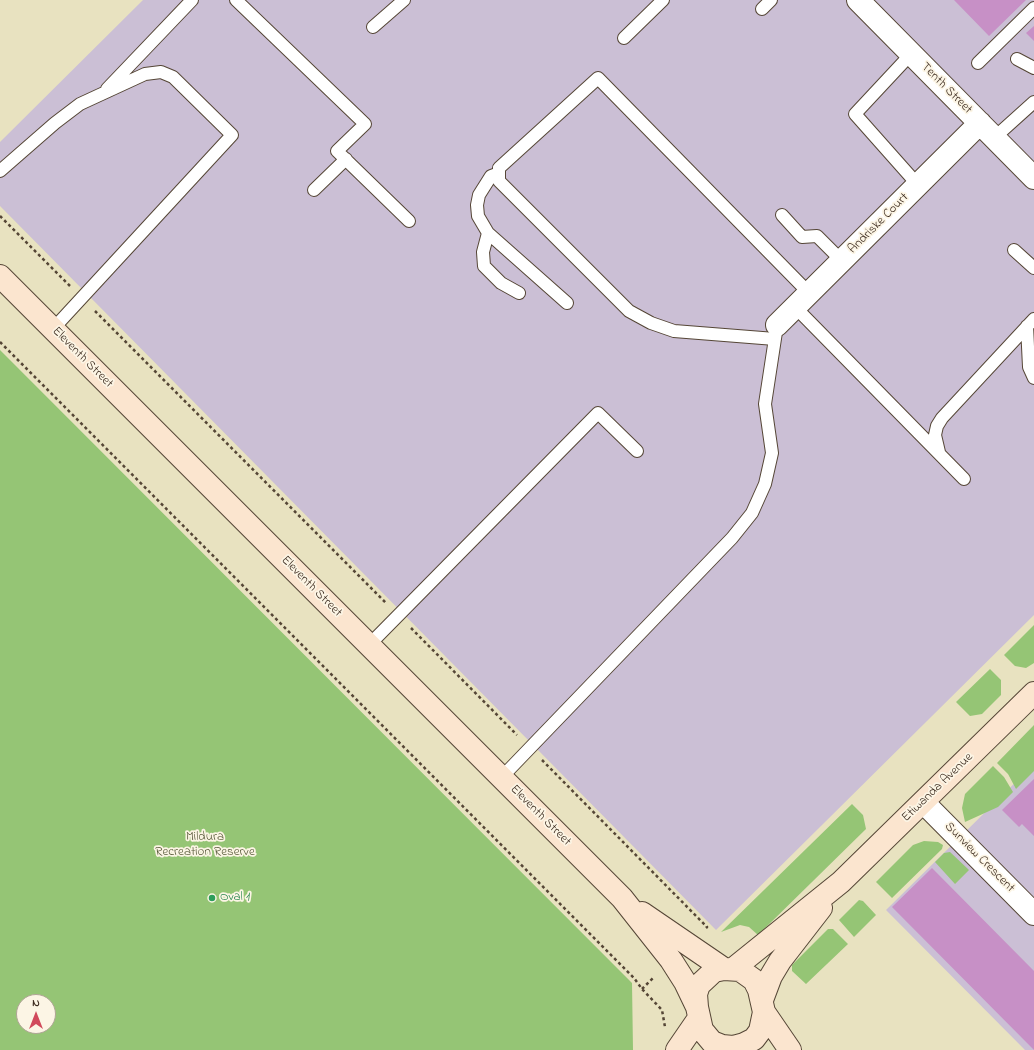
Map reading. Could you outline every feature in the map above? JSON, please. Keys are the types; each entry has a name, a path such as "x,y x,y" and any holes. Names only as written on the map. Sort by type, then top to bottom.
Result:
{"main road":[{"name":"Eleventh Street","path":"0,276 622,898 671,960 685,982 698,1012"},
{"name":"Etiwanda Avenue","path":"729,969 841,882 924,803 1034,693"},
{"name":"Etiwanda Avenue","path":"763,1006 771,976 780,961 841,882"},
{"name":"Eleventh Street","path":"622,898 688,945 729,969"},
{"path":"763,1006 760,1031 754,1039 744,1044 727,1048 712,1042 702,1030 696,994 699,985 714,971 729,969 746,973 754,980 763,1006 790,1050"},
{"path":"673,1041 698,1012"}],"street":[{"name":"Tenth Street","path":"858,0 1034,178"},
{"name":"Andriske Court","path":"776,332 802,300 918,185 987,131"},
{"name":"Sunview Crescent","path":"924,803 1034,914"}],"lane":[{"path":"102,94 192,0"},
{"path":"236,0 365,124 337,151 409,221"},
{"path":"373,27 404,0"},
{"path":"624,38 663,0"},
{"path":"762,9 771,0"},
{"path":"978,63 1034,8"},
{"path":"911,54 855,114 918,185"},
{"path":"1017,59 1034,68"},
{"path":"0,170 55,123 80,104 145,74 161,72 173,77 232,135 53,329"},
{"path":"502,778 732,538 752,513 765,484 772,453 765,404 776,332 674,332 651,323 629,310 499,181 499,168 598,78 802,300 940,455 964,479"},
{"path":"987,131 1034,102"},
{"path":"314,190 346,159"},
{"path":"499,173 491,176 479,195 477,205 478,216 488,233 568,303"},
{"path":"782,215 802,237 817,236 842,261"},
{"path":"488,233 483,252 484,266 501,283 519,293"},
{"path":"1014,250 1034,268"},
{"path":"940,455 936,447 935,435 937,426 942,418 1032,325"},
{"path":"1032,325 1029,367 1034,378"},
{"path":"368,645 598,413 637,451"}],"path":[{"path":"0,216 707,927 688,945"},
{"path":"0,342 634,978 642,989 662,1010 665,1029 673,1041"},
{"path":"642,989 671,960"}],"shaded area":[{"path":"143,0 1034,0 1034,615 716,930 0,206 0,142"},
{"path":"1034,764 1034,1050 1025,1050 886,910"}],"green space":[{"name":"Mildura Recreation Reserve","path":"0,350 632,983 633,1050 0,1050"},
{"path":"1034,625 1034,663 1026,668 1015,666 1004,655"},
{"path":"990,669 1001,680 1001,695 982,714 970,716 956,702"},
{"path":"1034,725 1034,771 1016,789 1008,774 997,763"},
{"path":"993,766 1004,777 1013,792 998,807 965,822 962,808 965,794"},
{"path":"852,804 863,815 866,829 758,935 749,927 740,925 721,932"},
{"path":"924,841 938,842 943,845 942,849 892,898 876,882 913,845"},
{"path":"950,852 969,870 955,884 935,862 944,853"},
{"path":"859,900 863,901 876,915 854,937 839,920"},
{"path":"828,929 833,929 848,944 806,984 792,971 792,965"}],"building":[{"path":"954,0 1026,0 989,36"},
{"path":"1034,26 1034,41 1026,33"},
{"path":"1034,779 1034,836 1022,824 1019,827 1002,810"},
{"path":"932,868 1034,971 1034,1050 892,907"}],"place":[{"name":"Oval 1","path":"212,898"}]}
